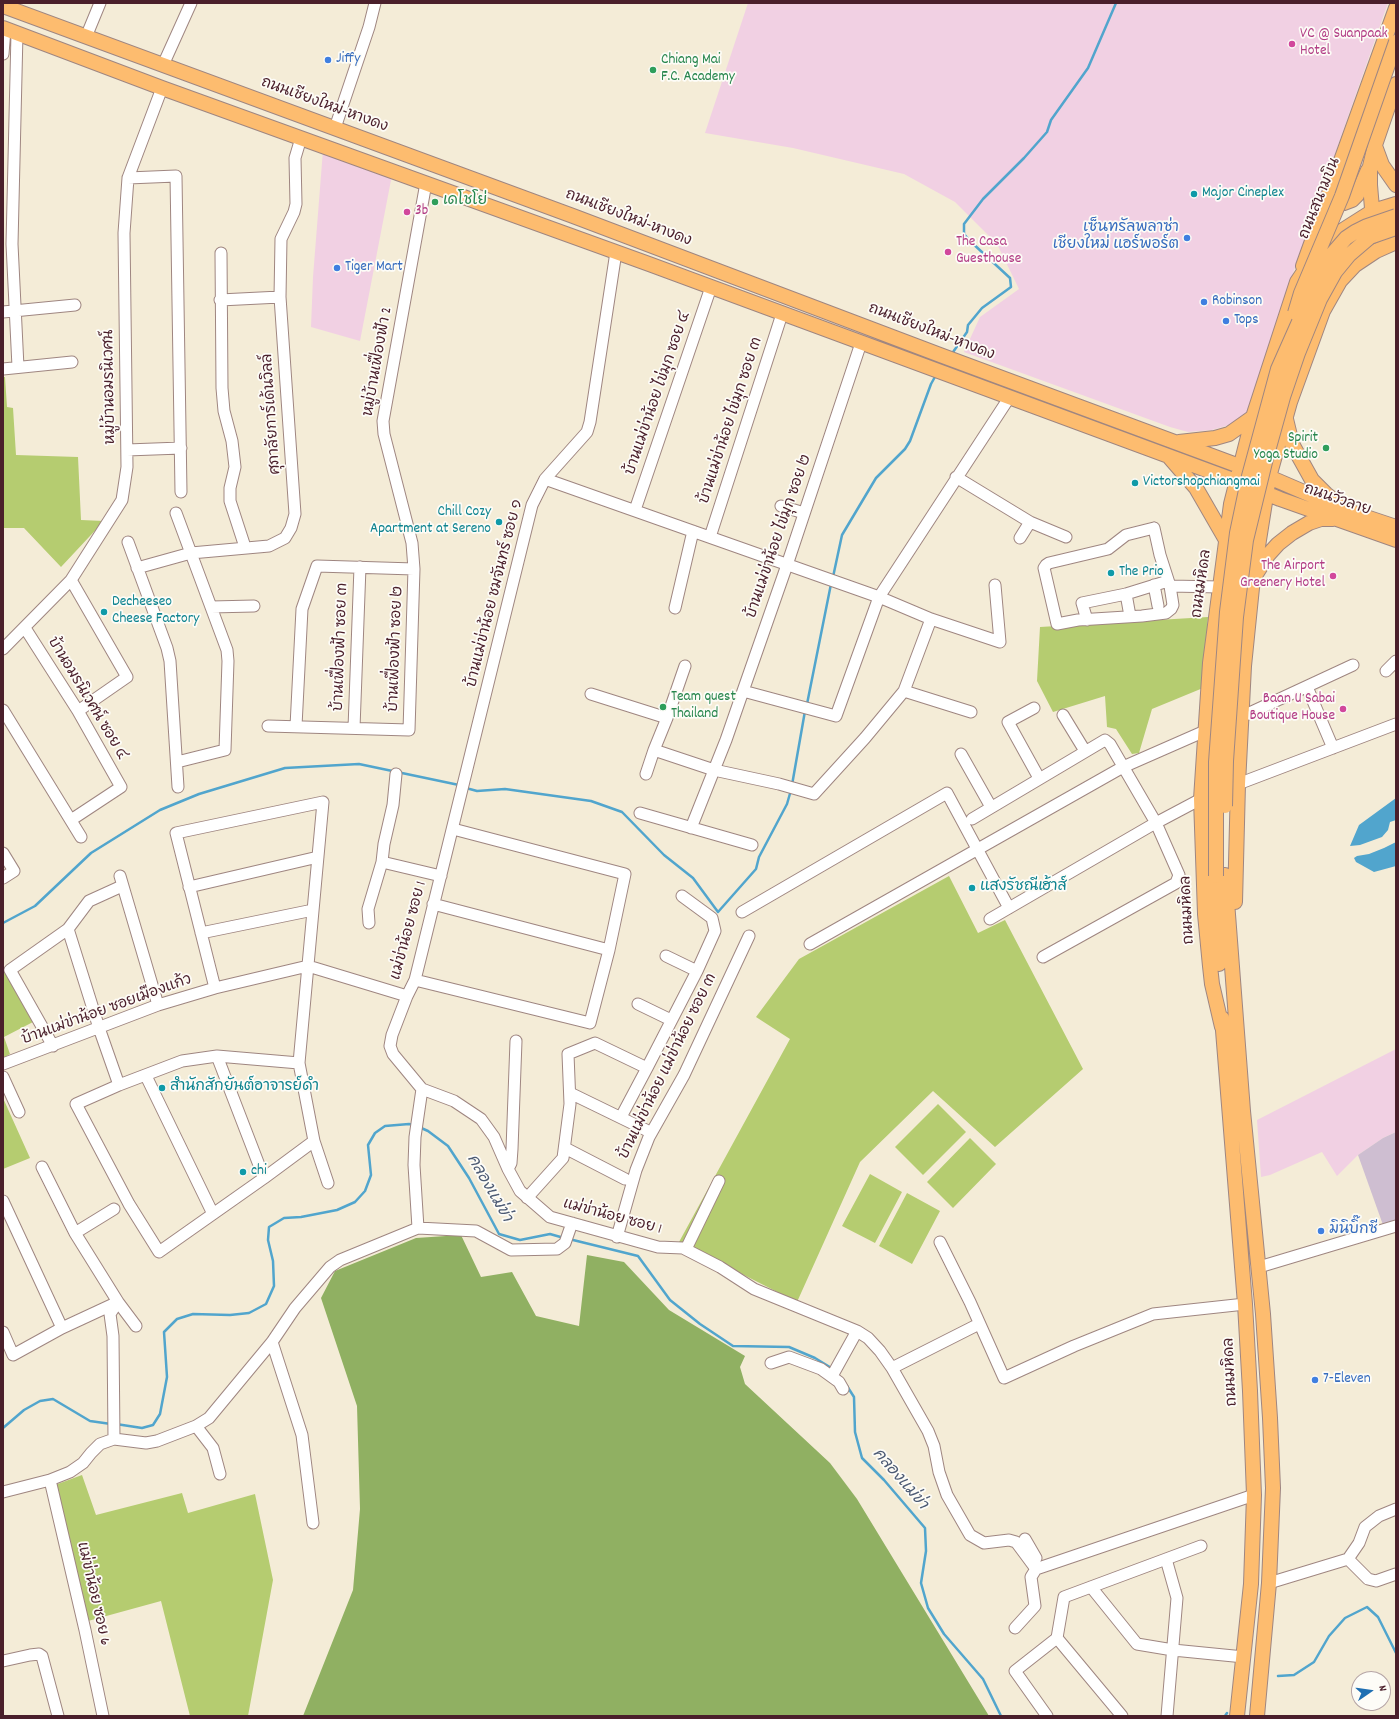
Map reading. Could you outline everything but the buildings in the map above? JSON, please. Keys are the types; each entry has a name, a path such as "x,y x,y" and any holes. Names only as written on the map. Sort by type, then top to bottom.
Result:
{"main road":[{"name":"ถนนเชียงใหม่-หางดง","path":"3,6 335,128 1239,467"},
{"name":"ถนนสนามบิน","path":"1297,282 1396,8"},
{"path":"8,30 162,88 650,264 932,370 1236,481"},
{"path":"88,60 91,39"},
{"name":"ถนนสนามบิน","path":"1278,369 1301,293 1342,196 1396,42"},
{"path":"1331,191 1339,202 1344,203 1352,200 1357,195 1370,166 1375,145 1396,84"},
{"path":"1375,145 1382,165 1396,185"},
{"path":"1331,191 1333,210 1340,232 1358,248 1374,252 1370,166"},
{"name":"ถนนมหิดล","path":"1222,1027 1212,984 1205,914 1201,800 1213,635 1236,481 1253,417 1297,282 1309,264 1340,232 1373,211 1396,204"},
{"name":"ถนนมหิดล","path":"1237,1716 1251,1584 1254,1495 1245,1304 1222,1027 1220,876 1216,762 1227,612 1237,533 1249,476 1278,369 1326,261 1346,238 1355,232 1367,226 1396,216"},
{"name":"ถนนมหิดล","path":"1257,1716 1269,1583 1273,1488 1270,1418 1259,1267 1237,1034 1220,876 1236,617 1246,540 1266,458 1298,353 1320,299 1335,272 1349,255 1370,237 1396,228"},
{"name":"ถนนมหิดล","path":"1237,1034 1238,977 1235,894 1241,718 1253,578 1269,477 1286,418 1323,311 1340,281 1356,265 1374,252 1396,242"},
{"path":"650,264 655,248"},
{"path":"1172,442 1215,438 1229,434 1253,417"},
{"path":"1253,578 1268,555 1278,544 1292,533 1309,523 1343,515 1312,480 1292,444 1286,418"},
{"path":"1170,458 1196,488 1226,540"},
{"name":"ถนนวัวลาย","path":"1239,467 1269,477 1396,540"},
{"name":"ถนนวัวลาย","path":"1236,481 1266,493 1343,515 1396,527"},
{"path":"1213,635 1219,625 1231,622 1241,626 1247,639"}],"street":[{"path":"91,39 100,3"},
{"path":"163,65 191,3"},
{"path":"335,128 369,27 375,3"},
{"path":"3,54 8,30"},
{"path":"8,30 8,312 18,367"},
{"name":"หมู่บ้านอมรนิเวศน์","path":"3,649 71,580 122,500 127,467 124,233 128,178 162,88"},
{"name":"ศุภาลัยการ์เด้นวิลล์","path":"137,568 191,553 269,546 285,538 296,514 280,297 281,239 294,212 296,204 295,158 301,138"},
{"path":"128,178 176,176 181,492"},
{"name":"หมู่บ้านเฟื่องฟ้า 2","path":"414,570 412,543 384,434 383,421 426,183"},
{"name":"บ้านแม่ข่าน้อย ชมจันทร์ ซอย ๑","path":"461,793 532,505 545,479 587,432 590,422 616,252"},
{"path":"221,254 220,300 224,411 232,441 235,461 230,488 230,501 245,547"},
{"name":"บ้านแม่ข่าน้อย ไข่มุก ซอย ๔","path":"635,510 711,287"},
{"path":"220,300 280,297"},
{"path":"8,312 75,305"},
{"name":"บ้านแม่ข่าน้อย ไข่มุก ซอย ๓","path":"710,538 782,314"},
{"name":"บ้านแม่ข่าน้อย ไข่มุก ซอย ๒","path":"691,828 726,740 787,565 861,343"},
{"path":"3,369 72,362"},
{"path":"743,691 836,716 879,596 1009,398"},
{"path":"127,450 181,448"},
{"path":"956,478 1030,522 1066,537"},
{"path":"545,479 879,596 931,619 1000,642 995,585"},
{"path":"781,506 804,514"},
{"path":"176,512 227,650 228,661 225,750 177,762"},
{"path":"1020,538 1030,522"},
{"path":"1154,528 1160,556 1169,584 1173,605 1171,609 1166,612 1057,624 1044,568 1046,565 1108,549 1126,535 1154,528"},
{"path":"675,608 694,531"},
{"path":"128,542 168,655 178,787"},
{"path":"296,726 302,609 317,566 414,570"},
{"name":"บ้านเฟื่องฟ้า ซอย ๓","path":"354,728 360,567"},
{"name":"บ้านเฟื่องฟ้า ซอย ๒","path":"354,728 409,730 414,570"},
{"path":"71,580 127,677 78,711"},
{"path":"1087,620 1082,603 1126,594 1154,585 1169,584 1220,587"},
{"path":"1154,585 1158,606"},
{"path":"1126,594 1130,616"},
{"path":"211,607 254,606"},
{"path":"654,750 714,770 814,794 865,738 904,691 931,619"},
{"name":"บ้านอมรนิเวศน์ ซอย ๔","path":"24,628 78,711 122,787 70,820"},
{"path":"1386,671 1396,661"},
{"path":"646,774 685,666"},
{"path":"1241,718 1353,666"},
{"path":"1307,687 1333,748"},
{"path":"904,691 971,712"},
{"path":"591,694 667,718"},
{"path":"1034,708 1008,722 1039,778"},
{"path":"3,710 81,837"},
{"path":"1064,715 1085,751"},
{"path":"1238,784 1396,724"},
{"path":"268,726 354,728"},
{"path":"810,944 1123,767 1205,731"},
{"path":"972,819 1039,778 1106,740 1110,744 1156,823 1179,875 1176,883 1043,957"},
{"path":"961,754 990,807"},
{"path":"369,923 367,915 369,903 382,862 384,844 394,805 396,774"},
{"path":"742,912 947,792 1009,908"},
{"name":"แม่ข่าน้อย ซอย 1","path":"461,793 415,980 407,996 392,1035 390,1046 393,1054 422,1089 454,1101 481,1119 494,1137 508,1169 520,1191 550,1217 617,1237 658,1247 686,1250 720,1267 754,1289 857,1331 868,1338 876,1346 892,1368 928,1431 934,1446 939,1472 947,1495 970,1535 984,1543 1008,1540 1016,1542 1039,1568"},
{"path":"990,919 1156,823 1201,800"},
{"path":"215,988 176,833 323,802 299,1063 314,1140 328,1183"},
{"path":"640,813 752,846"},
{"path":"415,980 590,1023 609,950 625,874 453,829"},
{"path":"3,853 14,871 3,878"},
{"path":"190,887 318,857"},
{"path":"382,862 441,876"},
{"path":"53,1046 10,970 68,929 89,901 121,881 158,1005"},
{"path":"621,1117 697,971 715,931 712,918 682,896"},
{"path":"434,904 609,950"},
{"path":"201,933 313,910"},
{"path":"68,929 99,1028 119,1085"},
{"name":"บ้านแม่ข่าน้อย แม่ข่าน้อย ซอย ๓","path":"617,1237 636,1170 649,1137 684,1075 749,936"},
{"path":"666,956 697,971"},
{"path":"308,966 407,996"},
{"name":"บ้านแม่ข่าน้อย ซอยเมืองแก้ว","path":"3,1064 158,1005 215,988 308,966"},
{"path":"638,1004 671,1020"},
{"path":"508,1169 511,1163 512,1149 516,1041"},
{"path":"527,1198 563,1158 570,1104 568,1054 595,1043 647,1068"},
{"path":"299,1063 217,1056 182,1061 146,1076 119,1085 76,1104 129,1204 159,1252 264,1178 314,1140"},
{"path":"217,1056 264,1178"},
{"path":"146,1076 213,1214"},
{"path":"3,1077 19,1112"},
{"path":"418,1228 414,1165 415,1138 422,1089"},
{"path":"570,1093 646,1130"},
{"path":"565,1148 625,1179"},
{"path":"42,1166 75,1233 118,1302 136,1326"},
{"path":"686,1250 719,1181"},
{"path":"3,1201 62,1328"},
{"path":"75,1233 114,1209"},
{"path":"3,1492 50,1480 70,1472 83,1463 100,1444 114,1435 146,1443 157,1441 196,1426 209,1418 272,1342 295,1308 330,1267 340,1260 418,1228 476,1231 510,1250 557,1249 566,1243 572,1223"},
{"path":"1259,1267 1396,1226"},
{"path":"940,1242 970,1302 1004,1378 1074,1346 1152,1314 1245,1304"},
{"path":"3,1332 14,1355 62,1328 118,1302"},
{"path":"114,1435 114,1336 110,1314 118,1302"},
{"path":"892,1368 979,1324"},
{"path":"835,1372 857,1331"},
{"path":"272,1342 302,1435 313,1523"},
{"path":"771,1363 789,1357 821,1369 835,1372"},
{"path":"835,1372 843,1390"},
{"path":"196,1426 213,1448 220,1474"},
{"name":"แม่ข่าน้อย ซอย 6","path":"50,1480 85,1630 103,1716"},
{"path":"1015,1628 1035,1606 1031,1577 1039,1568 1254,1495"},
{"path":"1269,1583 1348,1559 1359,1543 1366,1527 1379,1516 1396,1509"},
{"path":"1025,1540 1039,1568"},
{"path":"1048,1716 1015,1671 1057,1638 1064,1597 1201,1546"},
{"path":"1166,1559 1177,1598 1174,1650 1167,1716"},
{"path":"1348,1559 1368,1579 1376,1581 1396,1574"},
{"path":"1091,1587 1137,1644 1174,1650 1244,1656"},
{"path":"1057,1638 1122,1716"},
{"path":"3,1661 39,1654 42,1656 58,1716"}],"shaded area":[{"name":"เซ็นทรัลพลาซ่า เชียงใหม่ แอร์พอร์ต","path":"748,3 1388,3 1291,279 1250,412 1236,423 1212,430 1188,432 1170,427 964,352 980,317 1019,289 997,244 955,202 904,174 793,148 705,133"},
{"path":"323,150 392,175 360,341 311,327 313,277"},
{"path":"1396,1049 1396,1132 1383,1138 1358,1155 1337,1176 1322,1152 1270,1175 1261,1177 1257,1120"},
{"path":"1396,1132 1396,1221 1383,1225 1358,1155 1383,1138"}],"green space":[{"path":"3,377 5,377 7,407 13,408 16,455 78,457 81,520 104,521 61,567 24,528 3,528"},
{"path":"1208,617 1203,688 1152,709 1139,753 1132,754 1116,729 1107,727 1105,696 1053,712 1037,681 1040,627"},
{"path":"949,876 978,933 1005,920 1083,1069 995,1147 933,1091 860,1162 797,1302 679,1242 790,1039 756,1017 799,959"},
{"path":"3,965 33,1022 4,1037 10,1054 3,1058"},
{"path":"3,1098 30,1158 3,1169"},
{"path":"938,1104 966,1132 923,1175 895,1147"},
{"path":"970,1138 996,1164 953,1208 927,1182"},
{"path":"870,1174 902,1192 875,1243 842,1226"},
{"path":"907,1193 940,1211 912,1264 879,1246"},
{"path":"461,1235 481,1277 512,1272 536,1316 579,1326 587,1255 624,1262 669,1310 745,1356 740,1367 745,1384 830,1463 857,1499 989,1716 303,1716 353,1590 360,1509 357,1406 321,1298 335,1271 416,1238"},
{"path":"82,1475 96,1515 182,1493 188,1513 255,1494 273,1580 248,1716 190,1716 161,1601 88,1621 55,1485"}],"water":[{"path":"1396,798 1396,820 1390,822 1388,830 1382,837 1360,845 1350,846 1359,825"},
{"path":"1396,842 1396,866 1374,872 1356,862 1354,858 1369,854"}],"waterway":[{"path":"951,355 967,332 968,325 982,308 1011,287 1010,278 964,234 964,224 983,199 1024,158 1047,132 1051,120 1088,68 1116,3"},
{"path":"833,577 842,535 876,478 905,449 910,441 931,384 936,375"},
{"path":"807,704 831,584"},
{"path":"792,785 805,711"},
{"path":"3,923 35,906 91,853 160,810 199,794 285,768 359,764 459,785"},
{"path":"466,788 477,791 505,789 591,801 622,812 664,855 693,878 718,912 756,869 759,857 787,804 791,790"},
{"name":"คลองแม่ข่า","path":"116,1424 142,1428 153,1425 160,1414 167,1377 164,1332 177,1319 193,1314 230,1315 249,1313 266,1304 274,1286 273,1261 268,1240 269,1227 284,1218 301,1217 337,1210 355,1202 365,1191 371,1175 368,1145 375,1133 385,1126 413,1125"},
{"name":"คลองแม่ข่า","path":"419,1127 428,1131 448,1146 469,1178 499,1234 520,1240 550,1234 564,1238"},
{"name":"คลองแม่ข่า","path":"569,1239 638,1256 670,1300 700,1324 733,1346 789,1347 815,1358 833,1369"},
{"name":"คลองแม่ข่า","path":"847,1386 854,1397 855,1432 862,1458 884,1480 925,1528 926,1551 921,1583 928,1608 944,1634 983,1679 1001,1716"},
{"name":"คลองแม่ข่า","path":"3,1428 24,1410 40,1401 53,1399 90,1421 111,1424"},
{"path":"1278,1676 1294,1675 1314,1662 1329,1636 1345,1618 1367,1607 1378,1617 1396,1653"}],"place":[{"name":"VC @ Suanpaak Hotel","path":"1292,44"},
{"name":"Jiffy","path":"328,60"},
{"name":"Chiang Mai F.C. Academy","path":"653,70"},
{"name":"Major Cineplex","path":"1194,194"},
{"name":"เดโชโย่","path":"435,202"},
{"name":"3b","path":"407,212"},
{"name":"เซ็นทรัลพลาซ่า เชียงใหม่ แอร์พอร์ต","path":"1187,238"},
{"name":"The Casa Guesthouse","path":"948,252"},
{"name":"Tiger Mart","path":"337,268"},
{"name":"Robinson","path":"1204,302"},
{"name":"Tops","path":"1226,321"},
{"name":"Spirit Yoga Studio","path":"1326,448"},
{"name":"Victorshopchiangmai","path":"1135,483"},
{"name":"Chill Cozy Apartment at Sereno","path":"499,522"},
{"name":"The Prio","path":"1111,573"},
{"name":"The Airport Greenery Hotel","path":"1333,576"},
{"name":"Decheeseo Cheese Factory","path":"104,612"},
{"name":"Team quest Thailand","path":"663,707"},
{"name":"Baan U Sabai Boutique House","path":"1343,709"},
{"name":"แสงรัชณีเฮ้าส์","path":"972,888"},
{"name":"สำนักสักยันต์อาจารย์ดำ","path":"162,1088"},
{"name":"chi","path":"243,1172"},
{"name":"มินิบิ๊กซี","path":"1321,1231"},
{"name":"7-Eleven","path":"1315,1380"}]}
